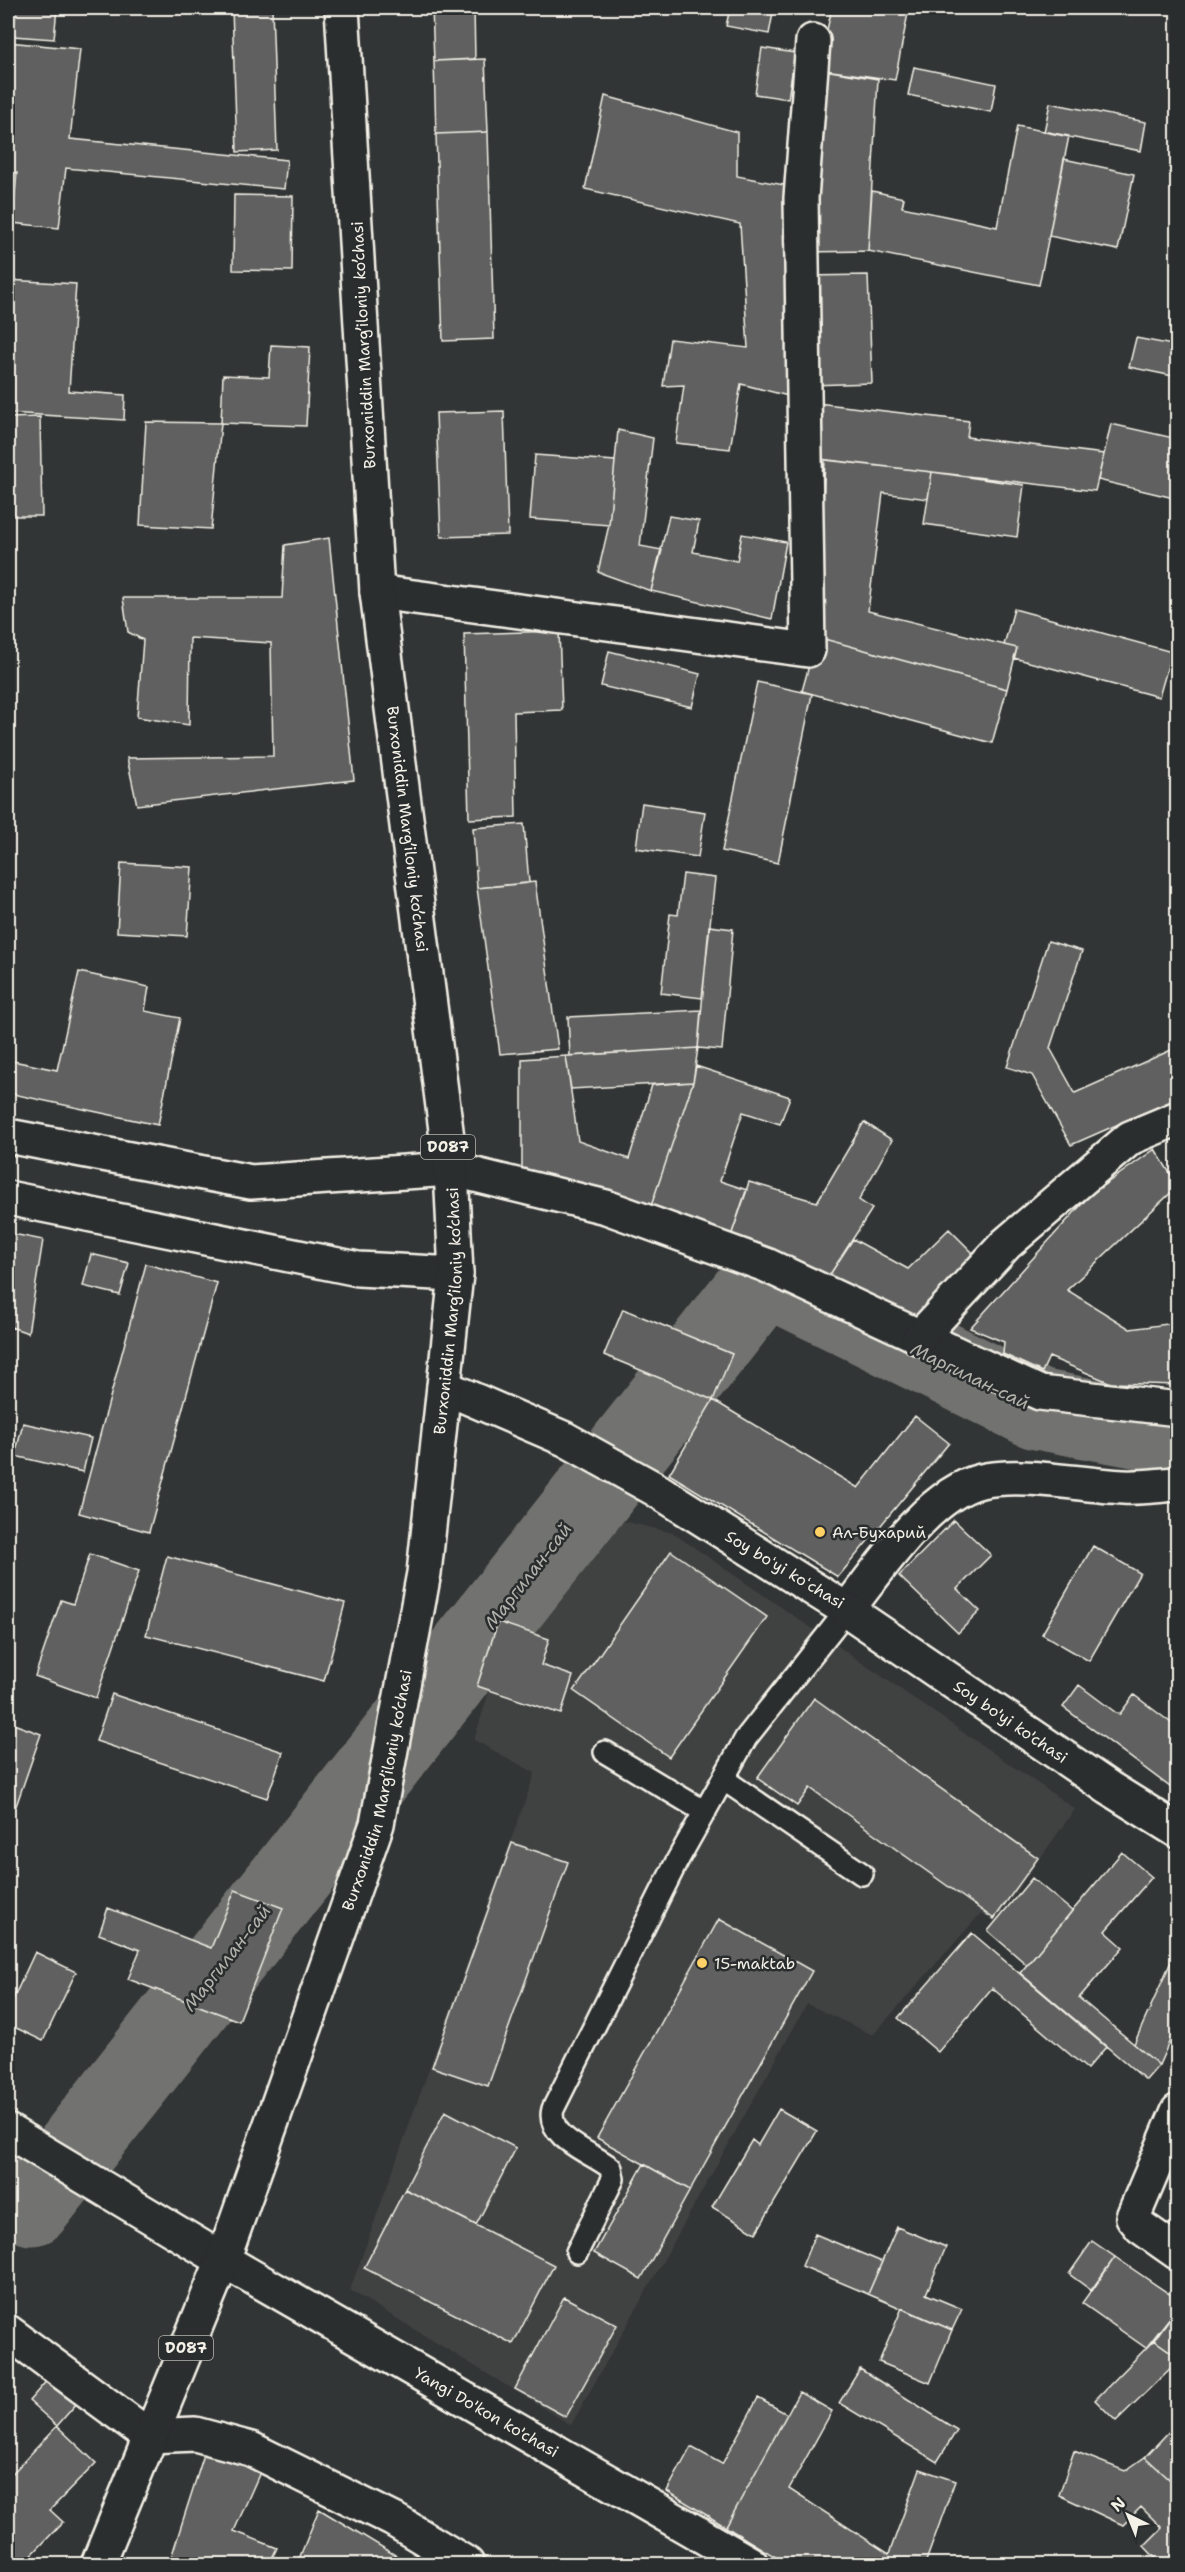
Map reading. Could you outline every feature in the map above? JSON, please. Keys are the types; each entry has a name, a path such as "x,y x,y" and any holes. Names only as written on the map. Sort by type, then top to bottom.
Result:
{"street":[{"name":"Burxoniddin Marg’iloniy ko’chasi","path":"98,2565 223,2260 377,1824 424,1573 456,1274 451,1168 377,592 342,8"},
{"path":"377,592 808,650 801,198 813,41"},
{"path":"919,1338 1006,1244 1121,1145 1130,1138 1178,1118"},
{"path":"8,1136 251,1182 451,1168 606,1207 766,1265 1040,1393 1178,1409"},
{"path":"8,1198 358,1269 456,1274"},
{"name":"Soy boʻyi koʻchasi","path":"444,1388 565,1439 655,1489 847,1610 909,1530 944,1499 979,1482 1010,1477 1125,1488 1178,1484"},
{"name":"Soy bo'yi ko'chasi","path":"847,1610 1109,1788 1178,1831"},
{"path":"1178,2110 1133,2217 1141,2227 1178,2253"},
{"name":"Yangi Do'kon ko'chasi","path":"8,2131 223,2260 751,2565"},
{"path":"8,2332 149,2436 195,2434 251,2449 394,2520 467,2565"}],"lane":[{"path":"577,2252 613,2179 611,2168 573,2143 554,2127 551,2117 554,2109 677,1861 746,1738 847,1610"},
{"path":"605,1752 705,1812"},
{"path":"723,1779 862,1874"}],"shaded area":[{"name":"15-maktab","path":"548,1503 673,1533 1075,1809 995,1922 981,1913 873,2035 807,2004 571,2425 350,2290 535,1773 474,1740"}],"building":[{"path":"16,8 57,8 54,39 13,36"},
{"path":"232,8 272,8 277,150 237,152"},
{"path":"432,8 474,8 475,59 434,61"},
{"path":"730,8 774,8 769,34 726,26"},
{"path":"832,8 909,8 895,80 818,69"},
{"path":"8,42 80,49 70,139 287,160 284,189 66,168 59,228 12,223 17,173 8,172"},
{"path":"762,48 795,53 788,99 755,94"},
{"path":"485,59 488,132 436,134 434,61"},
{"path":"914,67 996,84 991,112 908,95"},
{"path":"818,69 878,79 868,251 806,252"},
{"path":"605,96 737,132 737,176 795,187 796,398 741,384 730,449 676,443 684,385 663,386 670,339 748,348 740,224 585,189"},
{"path":"1050,103 1146,122 1141,151 1044,132"},
{"path":"1017,126 1069,136 1039,285 868,251 872,191 904,198 902,207 997,227"},
{"path":"488,132 494,339 443,341 436,134"},
{"path":"1064,159 1134,174 1118,250 1049,236"},
{"path":"234,195 293,196 292,271 233,270"},
{"path":"868,275 872,383 811,385 805,276"},
{"path":"8,280 76,284 69,391 125,395 124,420 8,413"},
{"path":"1136,338 1178,346 1178,377 1129,367"},
{"path":"271,345 310,347 306,426 221,423 223,375 269,377"},
{"path":"817,403 969,421 967,437 1104,454 1095,491 811,458"},
{"path":"504,411 508,535 441,537 436,413"},
{"path":"40,417 42,516 8,516 8,418"},
{"path":"146,422 221,423 211,529 140,525"},
{"path":"1111,424 1178,439 1178,499 1098,480"},
{"path":"618,430 653,438 640,546 662,550 651,591 598,572 609,525"},
{"path":"535,455 615,461 609,525 530,519"},
{"path":"825,460 932,472 928,499 883,493 868,611 1017,648 1007,689 817,637"},
{"path":"932,472 1024,485 1017,537 924,524"},
{"path":"669,516 699,521 693,552 737,561 742,534 786,542 772,619 651,591"},
{"path":"329,538 354,780 137,805 127,758 273,756 271,643 190,638 189,725 137,717 143,640 128,632 123,598 282,598 285,545"},
{"path":"1014,609 1172,652 1159,697 1014,658 1017,648 1004,645"},
{"path":"559,631 562,710 514,712 516,817 469,819 464,634"},
{"path":"817,637 1007,689 992,743 802,691"},
{"path":"609,651 700,674 692,707 601,686"},
{"path":"757,682 812,694 778,863 722,851"},
{"path":"642,803 705,812 698,857 636,848"},
{"path":"524,824 529,883 477,888 473,828"},
{"path":"121,863 192,867 187,936 117,932"},
{"path":"683,874 715,878 702,998 661,993 670,914 678,915"},
{"path":"535,882 558,1049 500,1054 477,888"},
{"path":"709,926 733,929 722,1050 698,1048"},
{"path":"1048,941 1082,951 1050,1048 1075,1093 1178,1047 1178,1098 1071,1145 1032,1075 1007,1067"},
{"path":"79,972 149,987 145,1011 180,1018 158,1125 8,1093 8,1060 57,1070"},
{"path":"701,1010 698,1048 570,1056 568,1017"},
{"path":"698,1048 693,1082 571,1089 566,1056"},
{"path":"566,1056 578,1141 629,1159 652,1085 693,1082 649,1212 522,1169 522,1059"},
{"path":"696,1066 790,1097 780,1124 743,1112 720,1181 747,1190 730,1239 649,1212 693,1082"},
{"path":"864,1122 892,1140 859,1200 872,1209 829,1276 730,1239 749,1182 817,1202"},
{"path":"1155,1149 1178,1186 1067,1290 1130,1329 1175,1323 1178,1330 1178,1385 1111,1383 1049,1357 1042,1372 1003,1354 1004,1342 970,1328 1090,1195"},
{"path":"949,1229 976,1256 911,1321 829,1276 853,1239 908,1269"},
{"path":"8,1233 43,1240 28,1333 11,1327 8,1344"},
{"path":"91,1254 129,1263 120,1295 83,1286"},
{"path":"146,1264 217,1283 149,1532 79,1513"},
{"path":"623,1309 732,1354 713,1400 604,1355"},
{"name":"Ал-Бухарий","path":"713,1400 858,1488 915,1416 949,1443 838,1577 669,1474"},
{"path":"23,1423 91,1438 83,1472 15,1456"},
{"path":"954,1520 991,1555 957,1589 980,1611 958,1633 899,1576"},
{"path":"1093,1546 1140,1573 1089,1661 1042,1634"},
{"path":"671,1551 767,1617 669,1757 574,1691"},
{"path":"90,1554 139,1571 96,1698 35,1676 61,1600 73,1604"},
{"path":"167,1556 345,1603 324,1681 146,1635"},
{"path":"498,1622 549,1639 541,1665 573,1676 561,1714 477,1686"},
{"path":"1079,1685 1119,1715 1134,1695 1178,1728 1178,1793 1063,1707"},
{"path":"112,1694 283,1752 267,1798 96,1741"},
{"path":"814,1698 1038,1858 994,1919 810,1788 797,1806 757,1778"},
{"path":"8,1722 41,1734 16,1806 8,1803"},
{"path":"512,1843 568,1862 488,2086 432,2067"},
{"path":"1122,1852 1152,1877 1105,1931 1123,1947 1079,1998 1159,2065 1146,2080 1020,1973"},
{"path":"1032,1878 1072,1911 1027,1965 988,1931"},
{"path":"235,1890 283,1908 239,2021 128,1979 140,1950 99,1934 108,1908 211,1948"},
{"path":"719,1919 812,1971 690,2190 597,2138"},
{"path":"972,1933 1106,2047 1087,2069 992,1988 938,2052 898,2018"},
{"path":"1178,1946 1178,2022 1159,2065 1134,2044"},
{"path":"35,1952 76,1972 43,2041 8,2024 8,2010"},
{"path":"779,2109 817,2131 756,2233 712,2207 752,2140 758,2145"},
{"path":"445,2111 516,2148 476,2225 405,2189"},
{"path":"644,2164 690,2190 641,2279 594,2253"},
{"path":"405,2189 554,2265 513,2344 364,2268"},
{"path":"1178,2214 1178,2240 1166,2232"},
{"path":"897,2227 946,2247 926,2294 962,2309 952,2330 868,2294"},
{"path":"815,2234 882,2262 868,2294 802,2266"},
{"path":"1092,2241 1115,2257 1092,2291 1069,2274"},
{"path":"1115,2257 1178,2300 1178,2307 1146,2348 1082,2303"},
{"path":"564,2297 617,2325 566,2417 515,2389"},
{"path":"1178,2307 1178,2357 1154,2340"},
{"path":"902,2308 952,2330 930,2383 879,2362"},
{"path":"1154,2340 1178,2357 1178,2361 1116,2421 1095,2400"},
{"path":"860,2369 957,2430 937,2462 839,2403"},
{"path":"49,2378 77,2403 57,2426 29,2401"},
{"path":"799,2392 832,2411 789,2489 889,2554 920,2469 955,2481 925,2564 787,2564 726,2527"},
{"path":"758,2398 787,2414 726,2527 667,2491 691,2447 722,2464"},
{"path":"1178,2422 1178,2487 1145,2457"},
{"path":"57,2426 96,2463 50,2510 63,2522 23,2564 8,2564 8,2478"},
{"path":"206,2448 261,2470 234,2531 277,2548 269,2564 169,2564"},
{"path":"1074,2451 1125,2471 1145,2457 1178,2487 1178,2564 1161,2564 1144,2546 1162,2528 1141,2507 1123,2525 1059,2495"},
{"path":"319,2509 410,2564 297,2564"}],"waterway":[{"name":"Маргилан-сай","path":"8,2191 32,2205 766,1275 1037,1409 1178,1435"}],"place":[{"name":"Ал-Бухарий","path":"820,1532"},
{"name":"15-maktab","path":"702,1963"}]}
